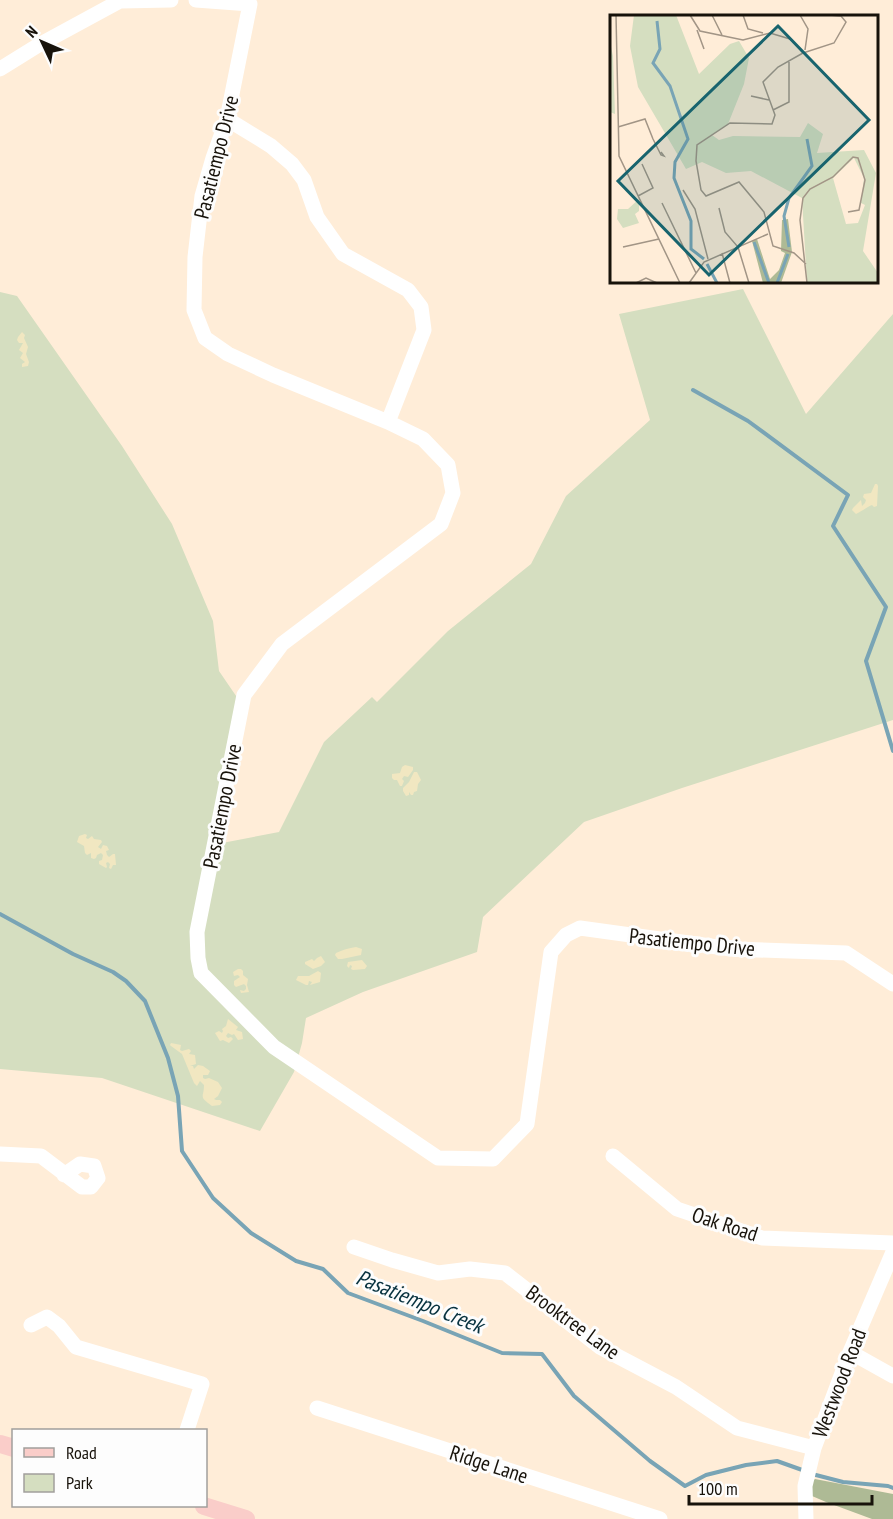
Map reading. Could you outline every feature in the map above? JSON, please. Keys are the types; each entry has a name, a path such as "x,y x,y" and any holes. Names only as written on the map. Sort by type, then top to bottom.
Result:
{"main road":[{"path":"207,1507 246,1519"}],"street":[{"path":"0,69 120,1 171,0"},
{"name":"Pasatiempo Drive","path":"196,0 250,2 227,119 202,196 195,257 194,310 204,338 228,354 273,375 388,422 423,439 448,465 453,493 441,524 282,644 244,695 197,932 201,973 274,1047 438,1158 493,1159 527,1124 551,952 566,935 580,928 732,949 846,952 893,984"},
{"path":"227,119 271,146 292,164 304,180 317,217 343,254 408,290 421,307 424,330 388,422"},
{"path":"0,1154 41,1156 64,1175"},
{"name":"Oak Road","path":"613,1156 677,1209 762,1238 893,1243"},
{"name":"Brooktree Lane","path":"354,1247 438,1273 470,1269 505,1273 600,1347 676,1387 737,1428 812,1455"},
{"name":"Westwood Road","path":"806,1519 805,1485 812,1455 850,1352 893,1252"},
{"path":"31,1325 47,1317 59,1326 76,1347 202,1384 188,1429"},
{"path":"850,1352 893,1376"},
{"name":"Ridge Lane","path":"317,1408 660,1519"}],"green space":[{"path":"743,289 806,414 893,314 893,720 584,822 483,917 477,952 363,992 306,1018 294,1072 260,1131 102,1078 0,1069 0,292 17,296 122,446 172,524 213,621 219,671 245,709 217,844 279,832 324,742 372,697 377,702 448,631 531,564 566,496 650,420 619,314"},
{"path":"815,1479 893,1494 893,1519 872,1519 812,1496 805,1486"}],"sand":[{"path":"22,332 28,347 26,354 29,362 28,366 22,367 25,362 20,358 23,353 19,350 23,343 17,340"},
{"path":"875,484 878,486 877,506 872,505 856,514 853,508 861,500 862,506 865,503 864,494 871,493"},
{"path":"405,765 413,767 413,770 408,777 404,776 402,786 400,786 397,780 392,778 392,774 400,773"},
{"path":"414,772 417,772 421,780 417,791 413,795 409,792 406,796 403,788"},
{"path":"85,834 88,839 92,836 94,839 101,840 98,847 101,849 103,845 107,846 109,850 106,851 109,857 115,854 116,865 113,865 111,869 108,862 106,868 99,864 103,855 101,853 94,859 91,858 91,853 87,855 85,853 84,846 77,842 79,836"},
{"path":"356,947 362,949 361,955 338,959 335,955 341,951"},
{"path":"321,956 325,962 321,966 313,969 305,964 305,962 312,959 314,961"},
{"path":"362,960 367,966 365,969 353,970 352,966 350,965 349,968 347,966 348,962"},
{"path":"238,969 243,971 243,975 248,979 249,992 241,993 240,990 246,989 244,984 236,987 234,985 234,981 240,977 234,976 233,972"},
{"path":"318,971 321,973 320,982 310,985 312,982 309,981 306,985 296,980 298,976 309,976"},
{"path":"228,1019 238,1027 236,1030 242,1032 243,1039 238,1040 234,1034 228,1033 226,1036 233,1039 229,1043 220,1041 215,1033 219,1031 222,1033"},
{"path":"171,1043 181,1045 180,1050 182,1051 189,1049 191,1051 189,1054 195,1055 196,1064 190,1066 194,1069 198,1065 210,1071 208,1075 203,1075 203,1078 218,1082 222,1088 214,1099 222,1102 220,1105 212,1106 205,1100 204,1085 200,1081 197,1086 194,1083 182,1054 170,1045"}],"waterway":[{"path":"693,390 748,421 848,495 833,526 886,607 866,661 893,751"},
{"name":"Pasatiempo Creek","path":"0,914 73,954 113,972 126,981 145,1001 168,1058 178,1096 182,1151 213,1198 251,1233 296,1261 323,1269 348,1293 502,1353 542,1354 574,1396 650,1461 685,1486 706,1475 746,1465 777,1461 805,1471"},
{"name":"Pasatiempo Creek","path":"812,1474 843,1482 893,1488"}]}
